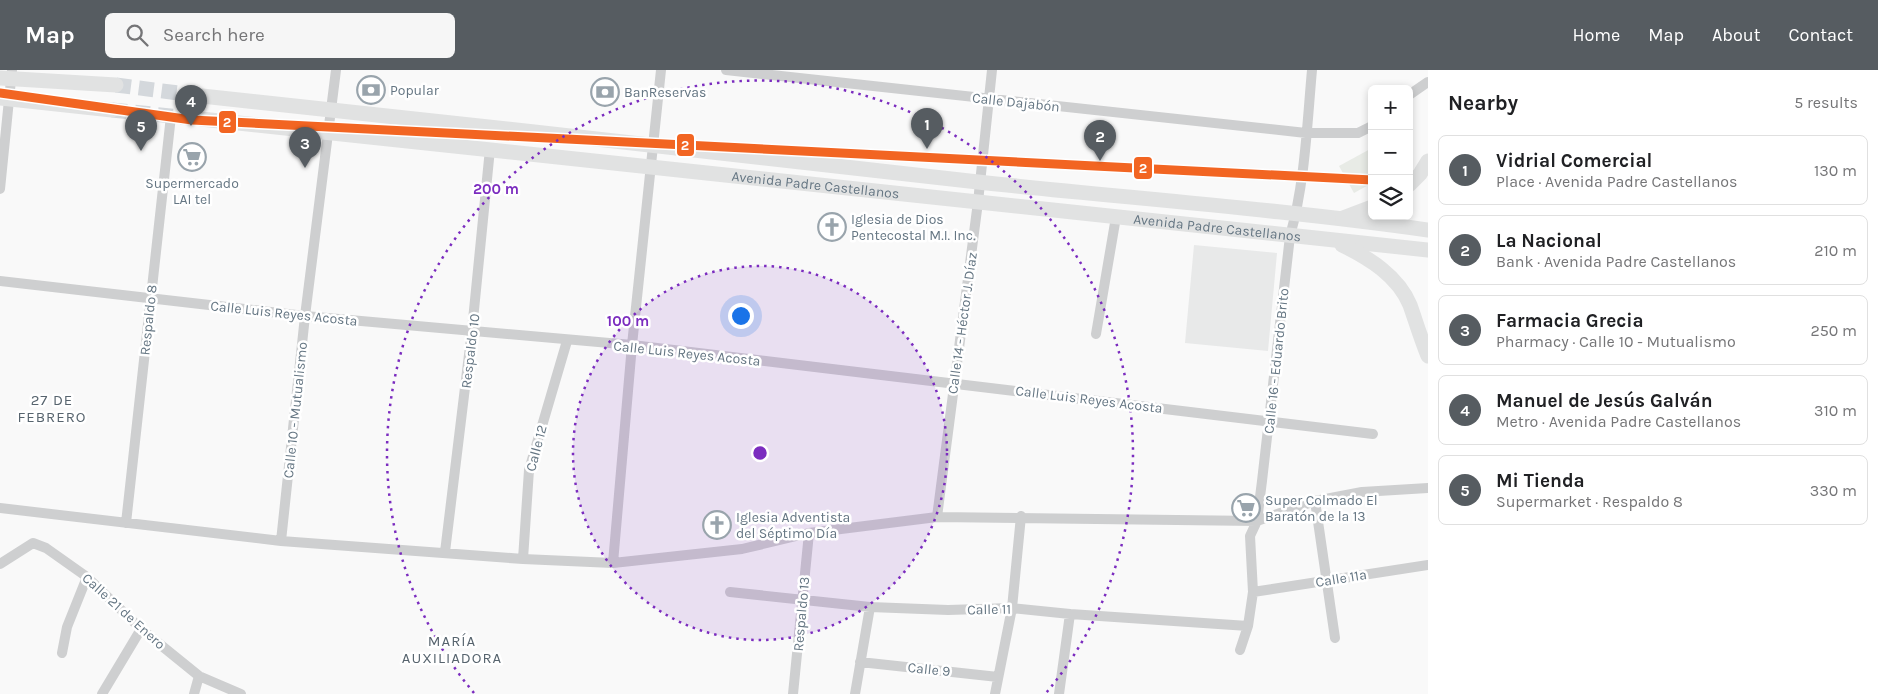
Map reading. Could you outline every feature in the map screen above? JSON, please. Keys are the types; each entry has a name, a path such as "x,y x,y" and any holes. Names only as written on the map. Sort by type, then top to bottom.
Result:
{"main road":[{"path":"8,75 116,86"},
{"name":"Avenida Padre Castellanos","path":"202,96 651,147 768,156 980,182 1296,214 1428,230"},
{"path":"5,98 112,110"},
{"name":"Avenida Padre Castellanos","path":"201,119 1428,250"},
{"path":"1413,181 1428,161"},
{"path":"1340,219 1368,208"},
{"path":"1331,240 1360,253 1388,273 1409,302 1428,356"}],"street":[{"name":"Calle 10 - Mutualismo","path":"281,541 327,132 336,70"},
{"path":"613,563 651,147 661,70"},
{"name":"Calle Dajabón","path":"726,70 1306,132 1358,133 1368,128"},
{"name":"Calle 14 - Héctor J. Díaz","path":"937,517 978,202 992,70"},
{"name":"Calle 16 - Eduardo Brito","path":"1240,650 1248,626 1254,592 1250,536 1257,521 1290,236 1296,214 1312,70"},
{"path":"0,189 8,75"},
{"path":"1413,92 1428,82"},
{"name":"Respaldo 8","path":"126,523 171,116"},
{"name":"Respaldo 10","path":"446,552 472,330 490,149"},
{"path":"1096,334 1116,216"},
{"name":"Calle Luis Reyes Acosta","path":"0,281 150,300 306,316 472,330 567,341 632,345 1373,434"},
{"name":"Calle 12","path":"523,559 529,470 567,341"},
{"path":"0,508 281,541 523,559 613,563 742,549 809,533 937,517 1021,516 1257,521 1315,500 1362,492 1428,488"},
{"path":"1315,500 1335,638"},
{"path":"995,694 1012,608 1021,516"},
{"name":"Respaldo 13","path":"793,694 809,533"},
{"name":"Calle 21 de Enero","path":"0,564 33,543 46,548 87,577 141,629 200,676 241,694"},
{"name":"Calle 11a","path":"1254,592 1428,565"},
{"path":"62,653 67,627 87,577"},
{"name":"Calle 11","path":"730,592 870,607 948,610 1012,608 1070,614 1248,626"},
{"path":"855,694 870,607"},
{"path":"1059,694 1070,614"},
{"path":"102,694 141,629"},
{"name":"Calle 9","path":"860,662 998,677"},
{"path":"194,694 200,676"}],"shaded area":[{"path":"1368,150 1368,185 1354,193 1339,166"},
{"path":"1194,245 1277,253 1268,351 1185,343"}],"tunnel":[{"path":"116,85 202,96"},
{"path":"112,110 201,119"}],"transit line":[{"name":"2","path":"0,93 192,120 1368,180"}],"place":[{"name":"Popular","path":"371,90"},
{"name":"BanReservas","path":"605,92"},
{"name":"Manuel de Jesús Galván","path":"191,126"},
{"name":"Vidrial Comercial","path":"927,149"},
{"name":"Mi Tienda","path":"141,151"},
{"name":"Supermercado LAI tel","path":"192,157"},
{"name":"La Nacional","path":"1100,161"},
{"name":"Farmacia Grecia","path":"305,168"},
{"name":"Iglesia de Dios Pentecostal M.I. Inc.","path":"832,227"},
{"name":"Super Colmado El Baratón de la 13","path":"1246,508"},
{"name":"Iglesia Adventista del Séptimo Día","path":"717,525"}],"district":[{"name":"27 DE FEBRERO","path":"52,408"},
{"name":"MARÍA AUXILIADORA","path":"452,650"}]}
